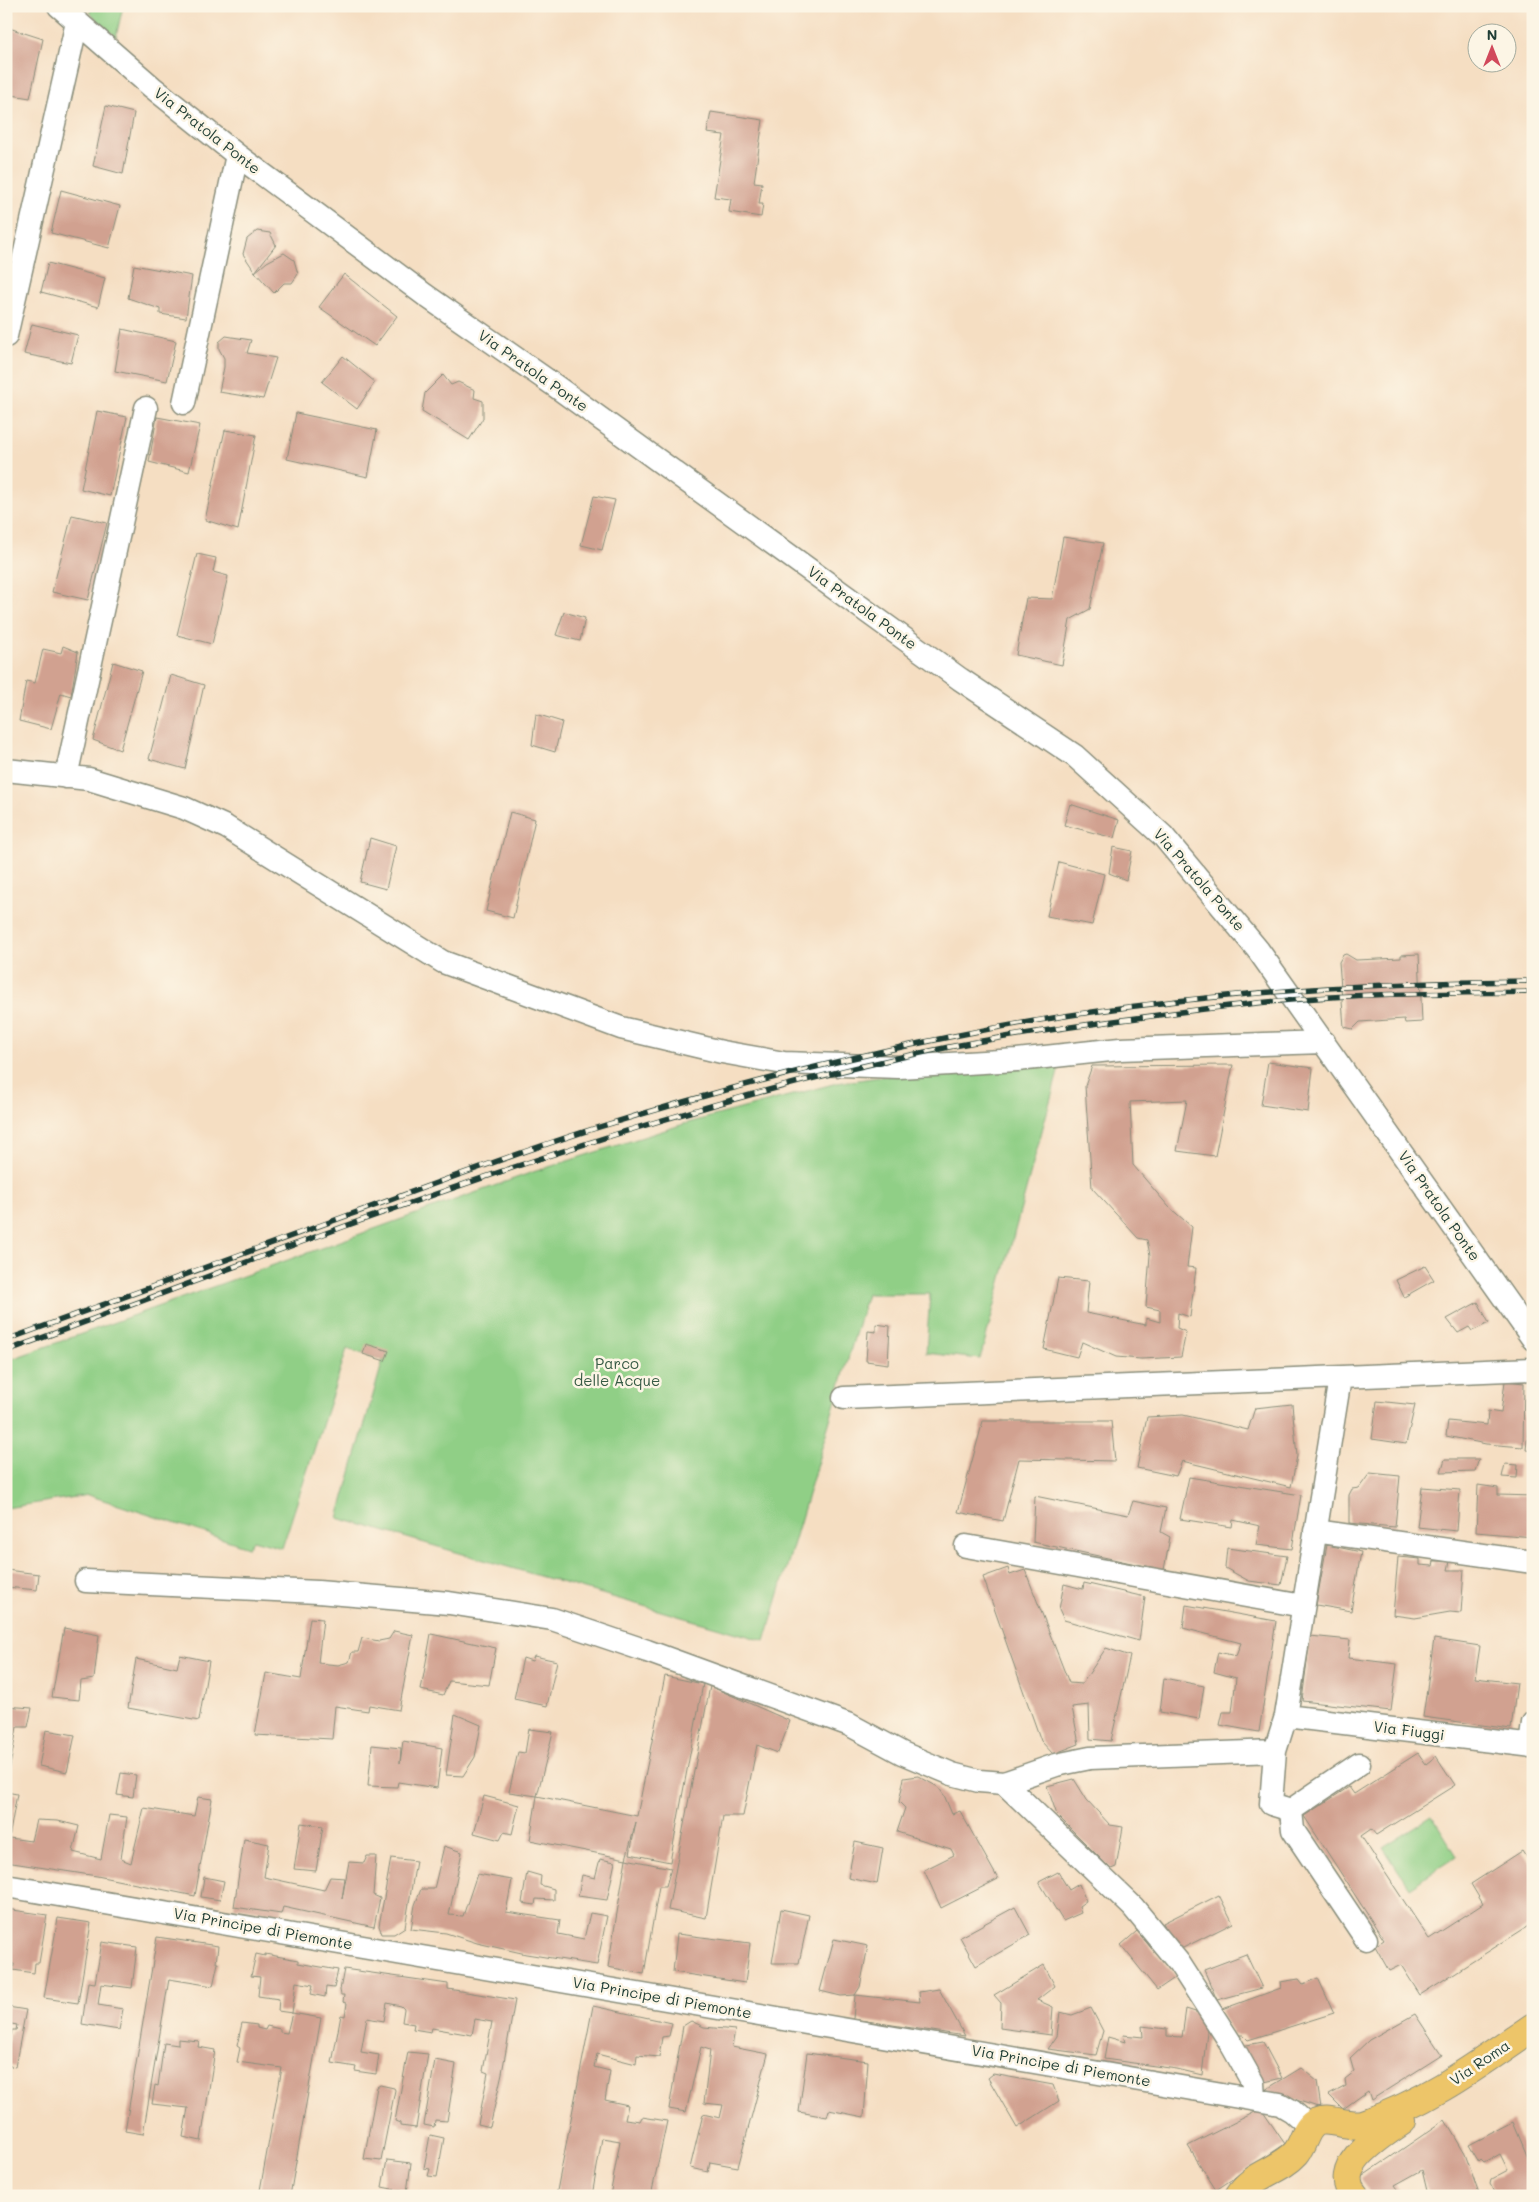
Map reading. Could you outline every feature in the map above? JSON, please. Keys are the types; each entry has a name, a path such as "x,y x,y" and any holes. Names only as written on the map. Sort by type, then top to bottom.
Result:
{"main road":[{"name":"Via Roma","path":"1426,2098 1533,2027"},
{"path":"1239,2196 1245,2185 1296,2153 1310,2127 1323,2120 1343,2124 1363,2124 1426,2098"},
{"path":"1355,2196 1348,2185 1346,2177 1355,2160 1371,2141 1412,2114 1426,2098"}],"street":[{"name":"Via Pratola Ponte","path":"60,6 152,87 237,155 425,295 554,385 952,673 1075,756 1163,836 1258,950 1533,1339"},
{"path":"6,336 77,22"},
{"path":"184,403 237,155"},
{"path":"66,777 146,408"},
{"path":"6,770 89,779 184,808 226,827 443,962 621,1028 722,1052 784,1063 899,1067 1017,1060 1120,1049 1324,1042"},
{"path":"844,1398 1533,1369"},
{"path":"1291,1810 1271,1804 1275,1751 1286,1716 1340,1378"},
{"path":"1315,1531 1533,1562"},
{"path":"966,1546 1303,1606"},
{"path":"86,1581 318,1592 449,1603 552,1619 647,1651 850,1725 902,1753 952,1774 979,1781 1004,1783 1056,1765 1090,1758 1275,1751"},
{"name":"Via Fiuggi","path":"1286,1716 1532,1746"},
{"path":"1532,1746 1533,1723"},
{"path":"1291,1810 1359,1764"},
{"path":"1004,1783 1133,1907 1178,1963 1230,2042 1253,2083 1254,2100"},
{"path":"1291,1810 1293,1830 1366,1939"},
{"name":"Via Principe di Piemonte","path":"6,1886 1280,2104 1292,2111 1310,2127"}],"green space":[{"path":"92,6 123,6 116,37 90,13"},
{"name":"Parco delle Acque","path":"1061,1061 980,1359 926,1353 930,1294 867,1294 765,1641 338,1518 383,1360 347,1349 282,1548 253,1540 248,1547 88,1495 6,1508 6,1361 533,1172 684,1124 837,1083 907,1073"},
{"path":"1432,1816 1457,1856 1409,1887 1383,1847"}],"building":[{"path":"9,28 43,39 30,98 6,94 6,37"},
{"path":"106,106 134,113 123,174 93,166"},
{"path":"711,112 763,120 754,182 762,183 759,204 763,204 761,217 729,212 731,199 714,197 724,135 707,133"},
{"path":"61,190 120,206 109,248 51,233"},
{"path":"257,231 270,233 276,245 255,272 243,254 247,239"},
{"path":"284,253 294,260 298,274 292,283 284,283 274,293 255,272 267,262"},
{"path":"48,263 105,278 98,307 41,292"},
{"path":"134,265 192,276 186,318 160,314 160,309 128,298"},
{"path":"344,274 397,316 375,346 319,307"},
{"path":"32,324 78,335 71,363 24,354"},
{"path":"122,329 176,341 167,381 115,371"},
{"path":"226,336 251,340 247,353 276,358 263,399 219,392 224,358 219,349 219,342"},
{"path":"343,356 375,382 357,409 322,382"},
{"path":"443,375 451,385 458,382 475,390 474,398 483,401 483,418 469,440 422,411 425,393"},
{"path":"97,411 127,417 110,496 81,489"},
{"path":"296,413 377,430 368,477 287,459"},
{"path":"157,417 200,425 189,472 149,462"},
{"path":"225,430 256,435 238,530 205,520"},
{"path":"594,496 615,500 602,550 581,545"},
{"path":"72,515 107,523 88,600 52,592"},
{"path":"1063,537 1103,543 1090,609 1070,620 1062,665 1016,655 1026,598 1052,599"},
{"path":"197,554 216,558 213,572 228,576 212,644 177,635"},
{"path":"564,612 585,618 580,641 556,635"},
{"path":"63,646 78,652 71,696 61,693 51,729 19,721 26,681 35,683 43,649 61,653"},
{"path":"113,662 142,671 120,750 93,740"},
{"path":"171,675 204,685 185,769 149,759"},
{"path":"536,714 562,722 555,752 532,745"},
{"path":"1070,804 1119,820 1114,838 1064,825"},
{"path":"510,812 535,819 513,918 486,911"},
{"path":"370,838 396,846 386,889 360,882"},
{"path":"1113,847 1132,851 1126,880 1109,873"},
{"path":"1059,862 1104,874 1092,925 1047,916"},
{"path":"1346,954 1356,960 1401,958 1401,955 1419,954 1422,1022 1405,1023 1404,1019 1360,1022 1353,1029 1344,1027 1339,962 1343,955"},
{"path":"1268,1062 1313,1068 1308,1112 1261,1105"},
{"path":"1233,1065 1215,1156 1177,1151 1187,1100 1130,1102 1133,1165 1169,1207 1192,1227 1187,1267 1196,1268 1190,1317 1178,1313 1177,1328 1186,1332 1181,1357 1141,1359 1116,1357 1082,1342 1077,1357 1044,1349 1058,1278 1089,1281 1086,1313 1146,1325 1146,1318 1160,1322 1160,1310 1146,1307 1150,1255 1147,1240 1138,1238 1092,1188 1085,1086 1092,1066"},
{"path":"1425,1266 1434,1280 1404,1297 1396,1280"},
{"path":"1478,1302 1489,1323 1472,1331 1469,1327 1458,1333 1447,1319"},
{"path":"876,1324 890,1326 888,1364 866,1361 868,1331 876,1332"},
{"path":"366,1344 389,1351 385,1361 363,1354"},
{"path":"1505,1381 1524,1383 1523,1447 1486,1444 1446,1436 1448,1421 1487,1425 1488,1411 1501,1413"},
{"path":"1377,1401 1415,1405 1406,1444 1372,1439"},
{"path":"1292,1404 1297,1456 1291,1487 1182,1461 1176,1476 1137,1468 1147,1417 1183,1415 1248,1430 1255,1408"},
{"path":"1530,1410 1533,1410 1533,1451 1526,1450"},
{"path":"983,1421 1111,1421 1115,1461 1019,1459 1003,1521 958,1512"},
{"path":"1445,1459 1479,1459 1475,1471 1441,1472"},
{"path":"1505,1464 1518,1465 1517,1478 1502,1477"},
{"path":"1370,1473 1400,1476 1395,1527 1349,1523 1349,1495 1352,1489 1359,1488"},
{"path":"1189,1477 1301,1495 1292,1549 1256,1545 1260,1526 1233,1520 1232,1527 1180,1519"},
{"path":"1478,1485 1498,1488 1498,1495 1533,1496 1533,1537 1476,1532"},
{"path":"1422,1487 1460,1490 1457,1531 1417,1527"},
{"path":"1035,1496 1128,1515 1133,1501 1166,1508 1161,1532 1170,1537 1164,1570 1033,1542"},
{"path":"1327,1545 1361,1552 1351,1611 1316,1605"},
{"path":"1227,1548 1287,1556 1281,1585 1249,1581 1225,1568"},
{"path":"1398,1557 1420,1559 1420,1565 1433,1566 1434,1561 1450,1561 1448,1570 1464,1570 1461,1613 1450,1612 1415,1618 1393,1615"},
{"path":"1008,1568 1010,1575 1025,1570 1069,1683 1082,1684 1106,1648 1130,1656 1111,1741 1090,1739 1089,1705 1072,1707 1079,1744 1053,1754 1041,1741 983,1577"},
{"path":"6,1570 39,1574 37,1590 6,1587"},
{"path":"1084,1583 1145,1597 1139,1641 1064,1620 1059,1609 1064,1584 1083,1589"},
{"path":"1186,1605 1276,1621 1259,1732 1220,1725 1223,1712 1232,1712 1236,1678 1214,1672 1218,1652 1236,1656 1241,1643 1183,1628"},
{"path":"310,1618 323,1619 318,1663 338,1665 349,1662 352,1652 358,1652 362,1638 379,1641 389,1639 394,1631 413,1635 399,1710 369,1705 368,1711 335,1706 332,1739 255,1735 266,1673 301,1679"},
{"path":"64,1628 99,1635 94,1679 81,1681 79,1700 52,1697"},
{"path":"431,1634 496,1648 489,1685 449,1681 443,1695 421,1690"},
{"path":"1310,1636 1350,1640 1348,1658 1397,1664 1391,1711 1302,1701"},
{"path":"1434,1639 1480,1646 1475,1678 1517,1683 1511,1729 1423,1717"},
{"path":"180,1655 209,1661 199,1721 128,1708 136,1659 177,1668"},
{"path":"534,1656 557,1661 547,1706 514,1699 523,1658 532,1661"},
{"path":"665,1676 703,1684 670,1862 630,1854 636,1822 626,1859 530,1840 537,1796 637,1816"},
{"path":"1164,1678 1204,1686 1199,1719 1160,1712"},
{"path":"710,1686 790,1721 778,1753 757,1745 743,1816 723,1816 706,1918 668,1910"},
{"path":"6,1706 32,1708 28,1727 17,1727 9,1772 6,1772"},
{"path":"455,1714 481,1725 475,1757 463,1776 446,1775"},
{"path":"529,1729 553,1732 537,1796 509,1792 518,1752 525,1753"},
{"path":"46,1730 75,1735 67,1772 39,1766"},
{"path":"403,1741 442,1748 437,1788 398,1782 397,1787 368,1786 372,1745 401,1748 400,1763"},
{"path":"1418,1753 1426,1764 1436,1756 1455,1785 1376,1835 1371,1829 1361,1836 1429,1939 1483,1904 1471,1884 1522,1851 1533,1868 1533,1923 1420,1995 1401,1965 1389,1971 1375,1946 1384,1940 1304,1816 1349,1787 1354,1794"},
{"path":"121,1773 136,1775 133,1797 117,1795"},
{"path":"918,1776 938,1787 944,1795 952,1814 960,1811 998,1879 941,1908 924,1870 954,1855 951,1849 897,1832 905,1808 899,1802 904,1778"},
{"path":"1074,1779 1087,1800 1110,1825 1123,1827 1116,1867 1111,1869 1057,1815 1047,1786"},
{"path":"6,1792 17,1794 9,1838 31,1841 36,1820 58,1821 79,1826 73,1852 101,1859 109,1815 127,1817 121,1859 131,1863 144,1808 194,1816 198,1797 212,1799 195,1896 97,1876 6,1862"},
{"path":"484,1796 519,1805 512,1834 504,1832 500,1840 474,1833"},
{"path":"301,1823 323,1826 316,1871 294,1869"},
{"path":"1533,1832 1533,1847 1530,1842"},
{"path":"244,1839 269,1844 264,1877 324,1890 330,1877 345,1878 342,1899 349,1862 364,1863 367,1856 376,1856 373,1895 380,1898 374,1927 283,1907 281,1914 234,1907"},
{"path":"855,1842 883,1848 877,1884 848,1878"},
{"path":"444,1846 462,1852 449,1915 463,1916 477,1874 512,1880 506,1912 560,1920 558,1934 584,1939 590,1913 607,1916 597,1965 526,1954 477,1943 446,1933 411,1929 415,1905 421,1889 434,1889"},
{"path":"391,1858 416,1861 405,1927 394,1934 382,1934 379,1926"},
{"path":"600,1859 615,1862 607,1900 578,1896 582,1875 595,1878"},
{"path":"626,1859 671,1868 666,1886 659,1886 644,1974 608,1967"},
{"path":"527,1872 541,1876 540,1885 554,1889 554,1900 536,1899 535,1905 522,1903"},
{"path":"1058,1872 1069,1890 1079,1884 1086,1901 1079,1906 1081,1913 1063,1921 1039,1882"},
{"path":"204,1877 224,1881 220,1900 201,1897"},
{"path":"1219,1895 1233,1923 1177,1951 1163,1923"},
{"path":"1015,1907 1030,1935 976,1966 960,1937"},
{"path":"6,1909 47,1915 39,1963 35,1963 34,1973 13,1970 14,1964 6,1963"},
{"path":"781,1909 809,1915 799,1963 772,1963"},
{"path":"58,1918 91,1923 78,2003 44,1998"},
{"path":"1137,1931 1176,1977 1157,1990 1121,1945"},
{"path":"677,1934 750,1943 745,1983 673,1972"},
{"path":"157,1937 218,1946 216,1963 218,1963 213,1986 169,1979 143,2134 125,2131"},
{"path":"834,1939 868,1946 860,1987 855,1995 841,1996 820,1991"},
{"path":"102,1942 137,1947 132,1988 101,1984 98,2005 123,2009 119,2030 82,2024 88,1982 95,1983"},
{"path":"256,1954 298,1960 298,1963 338,1970 334,1988 326,1987 325,1997 311,1994 313,1985 296,1982 292,2013 278,2011 279,1999 258,1996 260,1977 251,1976"},
{"path":"1246,1954 1262,1988 1217,2000 1204,1970"},
{"path":"1044,1965 1055,1986 1037,2000 1053,2007 1051,2035 1000,2028 1001,2003 994,1995"},
{"path":"344,1969 448,1984 448,1989 515,2000 490,2127 478,2124 488,2073 483,2071 492,2022 475,2019 472,2035 432,2028 431,2032 413,2029 414,2024 402,2022 404,2009 401,2006 387,2003 384,2021 367,2018 361,2052 379,2055 376,2074 355,2071 356,2067 332,2063 341,2015 345,2016 347,2003 343,2002 344,1995 341,1995 340,1990"},
{"path":"1318,1978 1334,2013 1248,2040 1243,2035 1233,2035 1220,2010 1281,1988 1280,1982 1299,1979 1303,1984"},
{"path":"939,1989 965,2036 853,2019 855,1995 920,2002 919,1992"},
{"path":"593,2006 672,2023 669,2036 662,2037 659,2057 637,2055 636,2064 597,2054 594,2067 610,2071 605,2100 628,2105 625,2119 640,2121 642,2117 667,2121 651,2196 610,2196 620,2141 602,2138 592,2196 556,2196"},
{"path":"8,2007 26,2010 15,2067 6,2065 9,2034 11,2035 12,2030 16,2030 17,2025 6,2023"},
{"path":"1091,2008 1103,2031 1096,2055 1048,2049 1057,2036 1060,2012 1072,2015"},
{"path":"1186,2009 1202,2014 1208,2023 1202,2075 1177,2069 1104,2059 1108,2037 1125,2042 1123,2035 1143,2037 1142,2026 1167,2029 1167,2036 1182,2037"},
{"path":"292,2013 321,2018 290,2196 259,2196 282,2068 237,2062 240,2048 237,2046 242,2023 257,2025 257,2028 265,2030 267,2026 287,2033"},
{"path":"1415,2014 1442,2055 1371,2100 1368,2091 1343,2109 1329,2095 1346,2086 1345,2079 1354,2072 1350,2058 1369,2040"},
{"path":"691,2021 704,2027 735,2030 732,2047 768,2054 738,2167 710,2162 708,2172 690,2168 703,2114 720,2118 723,2105 704,2103 710,2050 701,2047 686,2112 669,2109 683,2026"},
{"path":"178,2039 199,2041 198,2047 215,2050 201,2141 183,2137 188,2108 152,2104 155,2085 158,2086 164,2043 178,2045"},
{"path":"1263,2042 1282,2078 1260,2083 1241,2046"},
{"path":"408,2052 428,2054 416,2128 400,2126 400,2123 395,2121"},
{"path":"807,2053 868,2061 864,2117 829,2110 827,2117 799,2112"},
{"path":"435,2060 456,2064 447,2121 435,2120 434,2127 424,2125"},
{"path":"1301,2068 1317,2081 1321,2108 1265,2090"},
{"path":"993,2074 1053,2085 1059,2101 1017,2128 988,2078"},
{"path":"380,2085 394,2088 395,2090 381,2161 364,2159 377,2087"},
{"path":"1261,2109 1285,2144 1216,2190 1188,2146"},
{"path":"1445,2120 1465,2154 1480,2196 1416,2196 1427,2191 1422,2170 1395,2185 1403,2196 1371,2196 1360,2178"},
{"path":"1513,2122 1533,2170 1533,2196 1519,2196 1517,2191 1506,2196 1497,2196 1490,2183 1491,2179 1508,2170 1500,2154 1484,2163 1481,2160 1479,2162 1469,2145"},
{"path":"430,2135 444,2138 437,2177 428,2176 430,2169 424,2168"},
{"path":"387,2160 411,2163 407,2192 382,2187"}],"railway":[{"path":"6,1340 472,1170 565,1138 728,1090 860,1056 1021,1023 1166,1002 1313,989 1460,982 1533,981"},
{"path":"6,1351 472,1181 590,1142 709,1106 828,1074 949,1047 1217,1007 1350,996 1533,992"}]}
